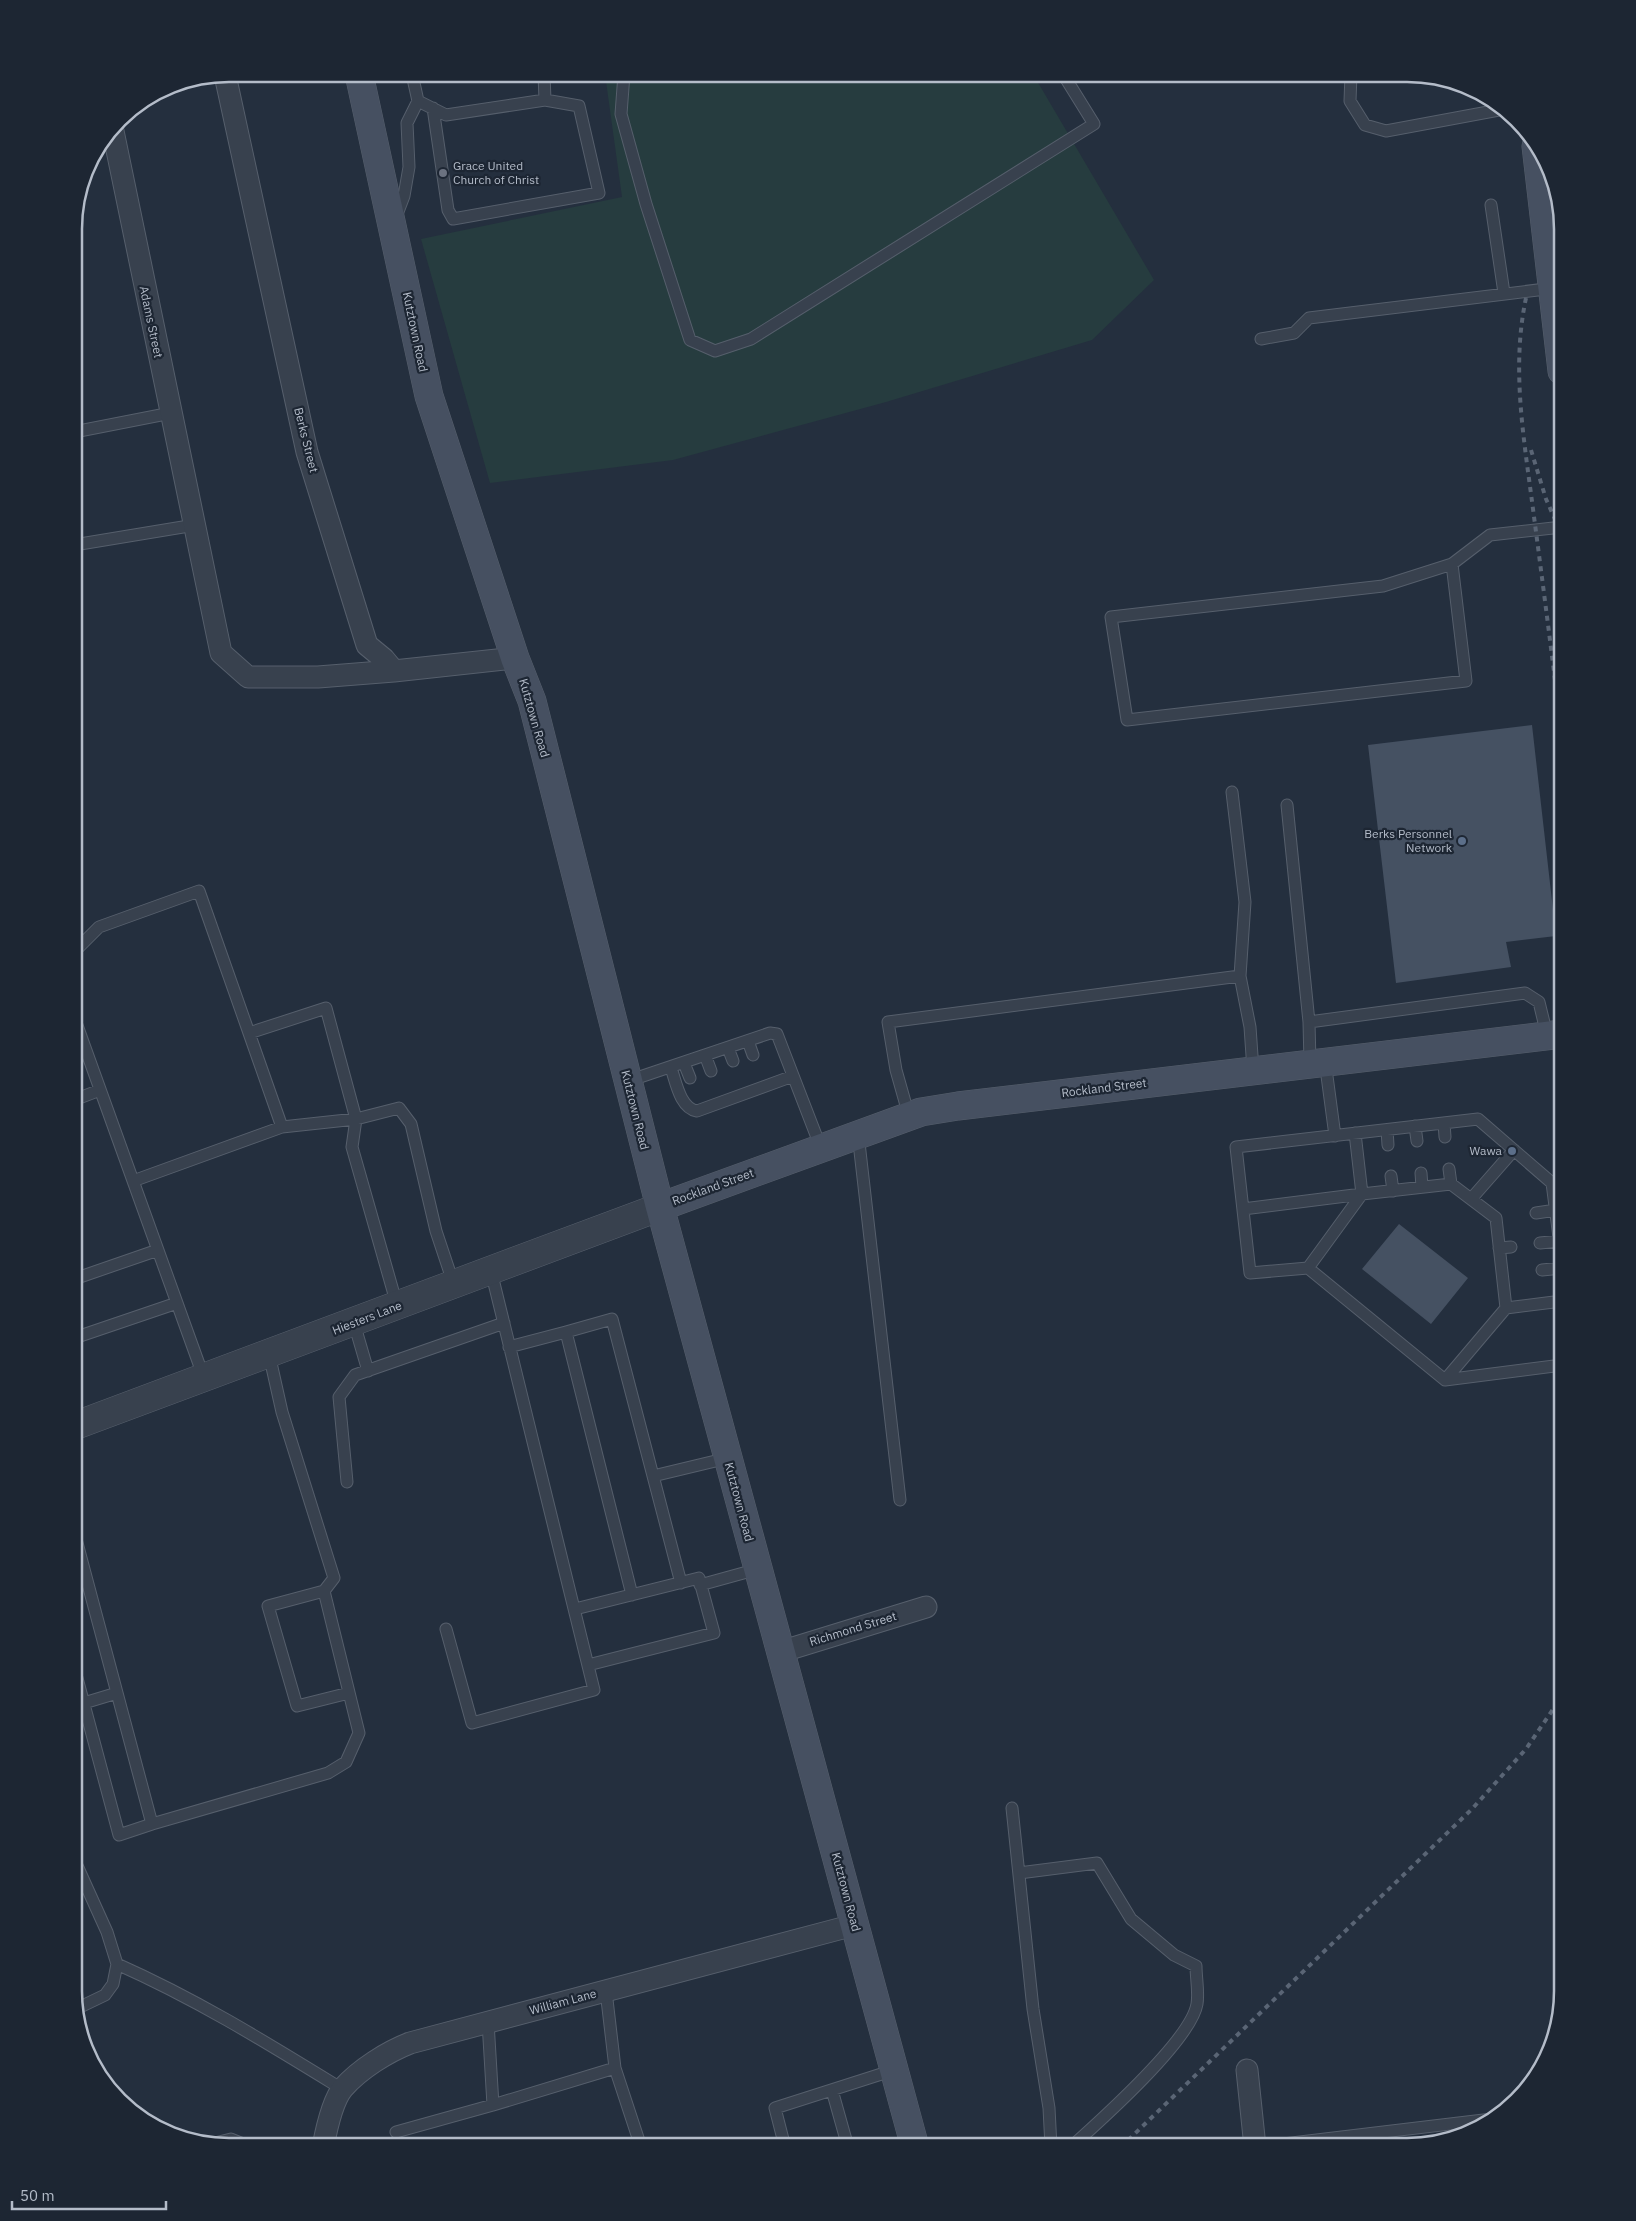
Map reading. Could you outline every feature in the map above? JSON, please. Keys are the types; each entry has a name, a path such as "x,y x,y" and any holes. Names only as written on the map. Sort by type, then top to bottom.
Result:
{"main road":[{"name":"Kutztown Road","path":"361,83 429,396 515,658 532,701 660,1207 913,2138"},
{"path":"1539,167 1554,269"},
{"name":"Rockland Street","path":"660,1207 909,1116 958,1106 1554,1035"}],"street":[{"name":"Berks Street","path":"227,83 307,452 366,645 384,659 394,671"},
{"name":"Adams Street","path":"115,138 221,653 248,677 318,677 394,671"},
{"path":"394,671 515,658"},
{"name":"Hiesters Lane","path":"82,1423 397,1307 660,1207"},
{"name":"Richmond Street","path":"780,1652 926,1607"},
{"name":"William Lane","path":"325,2138 328,2123 342,2089 386,2053 410,2043 854,1924"},
{"path":"1247,2070 1255,2138"}],"lane":[{"path":"392,226 404,196 407,177 407,123 418,101 414,83"},
{"path":"545,83 546,100"},
{"path":"623,83 621,114 646,204 690,340 715,351 751,339 1094,124 1069,83"},
{"path":"1351,83 1350,101 1365,125 1386,131 1493,111"},
{"path":"418,101 433,108 446,115 546,100 579,106 599,193 453,219 448,210 433,108"},
{"path":"1491,206 1504,293"},
{"path":"1261,339 1294,333 1309,318 1504,293 1554,289"},
{"path":"83,430 171,413"},
{"path":"83,543 194,519"},
{"path":"1452,564 1466,681 1127,720 1111,618 1383,586 1452,564 1490,535 1554,528"},
{"path":"1232,792 1245,902 1240,976 1250,1027 1253,1070"},
{"path":"1287,805 1309,1022 1335,1136"},
{"path":"83,943 99,927 198,891 282,1128"},
{"path":"909,1116 896,1070 888,1022 1240,976"},
{"path":"1309,1022 1525,993 1540,1002 1554,1033"},
{"path":"249,1033 326,1008 356,1119 352,1147 397,1307"},
{"path":"628,1082 770,1033 777,1034 821,1148"},
{"path":"83,1041 204,1378"},
{"path":"748,1041 753,1055"},
{"path":"728,1048 732,1061"},
{"path":"705,1055 711,1070"},
{"path":"684,1063 690,1078"},
{"path":"671,1068 684,1104 690,1110 699,1104 742,1088 766,1086 793,1076"},
{"path":"761,1075 766,1086"},
{"path":"83,1097 100,1090"},
{"path":"133,1181 282,1128 356,1119 399,1108 411,1124 436,1231 454,1285"},
{"path":"1554,1196 1552,1183 1478,1119 1236,1148 1250,1273 1308,1268 1444,1380 1554,1365"},
{"path":"1444,1123 1445,1137"},
{"path":"1415,1126 1417,1141"},
{"path":"1386,1130 1388,1145"},
{"path":"1308,1268 1362,1194 1355,1133"},
{"path":"858,1134 900,1500"},
{"path":"1471,1199 1514,1150"},
{"path":"1449,1169 1450,1184"},
{"path":"1420,1173 1422,1187"},
{"path":"1391,1176 1393,1190"},
{"path":"1243,1209 1450,1184 1502,1217 1499,1248 1508,1275 1506,1308 1444,1380"},
{"path":"1536,1212 1554,1210"},
{"path":"1540,1243 1554,1242"},
{"path":"1499,1248 1511,1247"},
{"path":"82,1276 158,1250"},
{"path":"1542,1270 1554,1269"},
{"path":"446,1629 472,1723 594,1690 491,1271"},
{"path":"82,1335 177,1302"},
{"path":"1506,1308 1554,1302"},
{"path":"510,1347 612,1319 681,1583"},
{"path":"354,1323 368,1370"},
{"path":"347,1482 339,1397 355,1375 504,1324"},
{"path":"566,1332 632,1595"},
{"path":"269,1354 282,1412 334,1578 324,1591 268,1606 297,1706 350,1693"},
{"path":"653,1476 728,1458"},
{"path":"82,1563 152,1824"},
{"path":"700,1585 758,1570"},
{"path":"575,1609 699,1578 714,1633 588,1665"},
{"path":"82,1714 119,1835 328,1773 346,1762 359,1734 324,1591"},
{"path":"82,1703 117,1693"},
{"path":"1012,1808 1033,2009 1049,2108 1051,2138"},
{"path":"1019,1873 1096,1862 1131,1920 1174,1956 1196,1966 1197,2005 1181,2036 1126,2097 1081,2138"},
{"path":"82,1877 107,1932 117,1964 113,1984 105,1995 83,2005"},
{"path":"117,1964 219,2013 342,2089"},
{"path":"606,1991 615,2068 638,2138"},
{"path":"488,2022 493,2105"},
{"path":"396,2132 615,2068"},
{"path":"783,2138 775,2108 894,2070"},
{"path":"832,2090 845,2138"},
{"path":"1332,2138 1476,2121"}],"green space":[{"path":"606,83 1038,83 1154,280 1092,340 886,402 673,460 490,483 421,239 622,197"}],"building":[{"name":"Berks Personnel Network","path":"1532,725 1554,918 1554,936 1506,942 1511,967 1396,983 1368,745"},
{"path":"1399,1224 1468,1278 1431,1324 1362,1269"}],"railway":[{"path":"1526,298 1520,351 1520,403 1554,673"},
{"path":"1531,450 1546,499 1554,517"},
{"path":"1130,2138 1472,1809 1526,1749 1554,1708"}],"place":[{"name":"Grace United Church of Christ","path":"443,173"},
{"name":"Berks Personnel Network","path":"1462,841"},
{"name":"Wawa","path":"1512,1151"}]}
